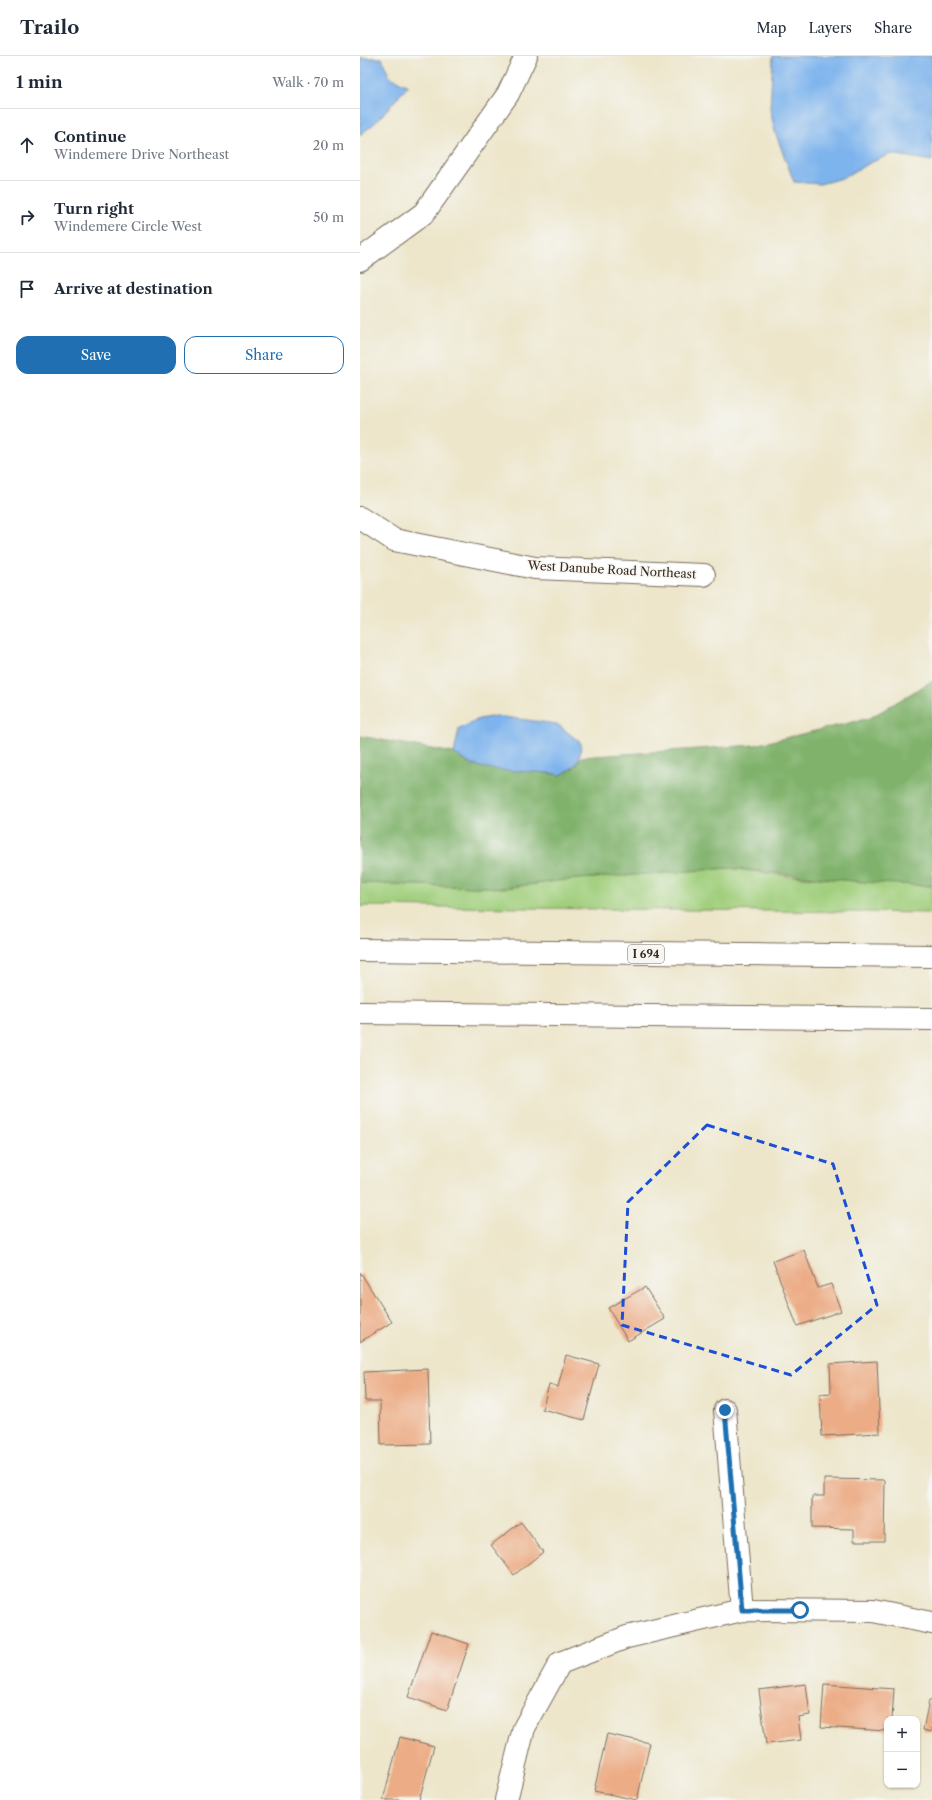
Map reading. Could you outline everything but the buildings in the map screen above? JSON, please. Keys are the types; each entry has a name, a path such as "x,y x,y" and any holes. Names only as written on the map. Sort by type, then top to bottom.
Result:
{"main road":[{"path":"360,260 424,212 508,94 526,56"},
{"name":"West Danube Road Northeast","path":"360,518 394,540 534,568 704,575"},
{"name":"I 694","path":"360,950 932,956"},
{"path":"360,1013 932,1019"},
{"path":"725,1410 742,1610"},
{"path":"506,1800 524,1728 560,1663 627,1637 742,1610 873,1611 932,1624"}],"highlighted area":[{"path":"707,1125 833,1164 877,1305 791,1375 622,1325 628,1202"}],"green space":[{"path":"932,681 932,886 862,882 729,868 565,880 504,888 360,883 360,736 454,753 467,762 561,775 575,767 581,757 755,745 870,718"},
{"path":"729,868 789,876 932,886 932,913 360,906 360,883 504,888 565,880"}],"water":[{"path":"773,56 932,56 932,161 891,154 842,178 820,184 794,182 775,132 770,109"},
{"path":"360,58 382,58 389,76 408,86 375,123 360,135"},
{"path":"496,716 557,724 581,743 579,759 575,765 561,775 500,770 477,766 467,762 454,753 459,729 479,719"}],"route":[{"path":"725,1410 742,1610 800,1610"}]}
